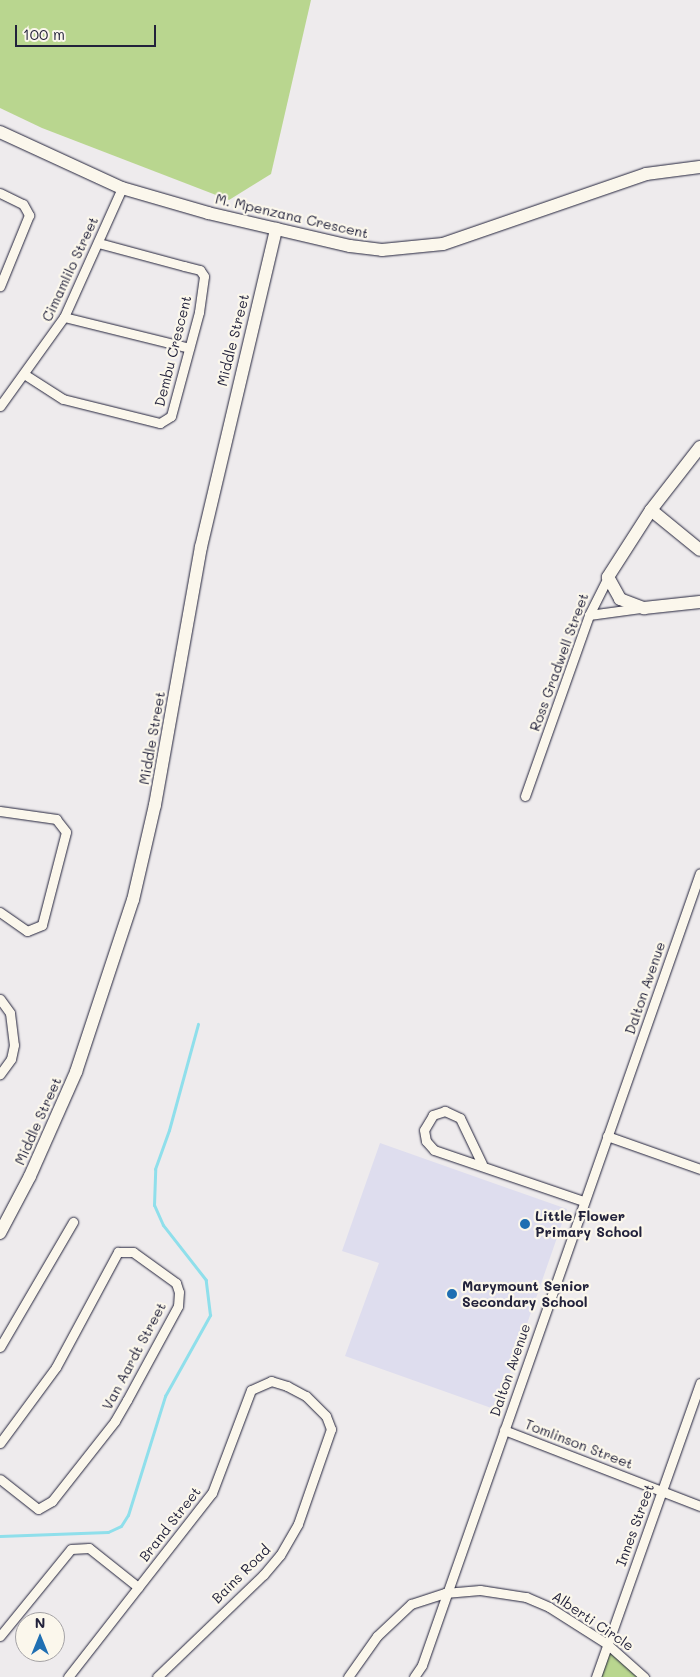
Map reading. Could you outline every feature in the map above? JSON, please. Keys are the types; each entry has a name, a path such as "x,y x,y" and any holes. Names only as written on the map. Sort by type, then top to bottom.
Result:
{"main road":[{"name":"M. Mpenzana Crescent","path":"0,132 122,188 276,229 367,249 395,251 443,244 474,235 646,174 700,167"},
{"name":"Middle Street","path":"0,1233 30,1176 76,1072 133,900 155,805 203,538 276,229"},
{"name":"Ross Gradwell Street","path":"608,577 651,510 700,446"},
{"path":"651,510 700,550"},
{"path":"608,577 620,598 644,608 700,602"}],"street":[{"name":"Cimamlilo Street","path":"0,406 64,317 122,188"},
{"path":"0,193 23,204 29,215 0,286"},
{"name":"Dembu Crescent","path":"24,374 63,399 160,423 174,410 204,282 202,273 98,243"},
{"path":"64,317 189,348"},
{"name":"Ross Gradwell Street","path":"525,796 589,614 608,577"},
{"path":"589,614 644,608"},
{"path":"0,811 56,819 66,832 42,925 27,931 0,912"},
{"name":"Dalton Avenue","path":"414,1677 422,1665 445,1593 700,873"},
{"path":"0,999 10,1013 14,1045 11,1059 0,1074"},
{"path":"482,1164 467,1129 456,1115 440,1112 430,1118 425,1136 434,1150 482,1164 583,1201"},
{"path":"607,1136 700,1169"},
{"path":"0,1346 73,1222"},
{"name":"Van Aardt Street","path":"0,1443 56,1367 118,1252 133,1252 176,1283 180,1292 178,1306 127,1400 115,1421 52,1501 38,1509 0,1479"},
{"name":"Bains Road","path":"157,1677 263,1575 286,1546 298,1524 331,1437 326,1416 306,1396 271,1381"},
{"name":"Brand Street","path":"68,1677 212,1493 252,1390 271,1381"},
{"name":"Innes Street","path":"596,1677 700,1382"},
{"name":"Tomlinson Street","path":"504,1430 700,1506"},
{"path":"0,1636 71,1549 89,1548 138,1587"},
{"name":"Alberti Circle","path":"348,1677 361,1656 398,1614 412,1604 445,1593 492,1591 532,1599 607,1644 644,1677"}],"shaded area":[{"name":"Marymount Senior Secondary School","path":"380,1143 567,1209 497,1410 345,1356 379,1263 342,1251"}],"green space":[{"path":"0,0 311,0 271,174 229,200 42,128 0,108"},
{"path":"608,1646 640,1677 597,1677"}],"waterway":[{"path":"0,1536 108,1532 121,1526 128,1515 165,1396 210,1315 206,1280 163,1225 154,1205 155,1169 169,1130 198,1024"}],"place":[{"name":"Little Flower Primary School","path":"525,1224"},
{"name":"Marymount Senior Secondary School","path":"452,1294"}]}
